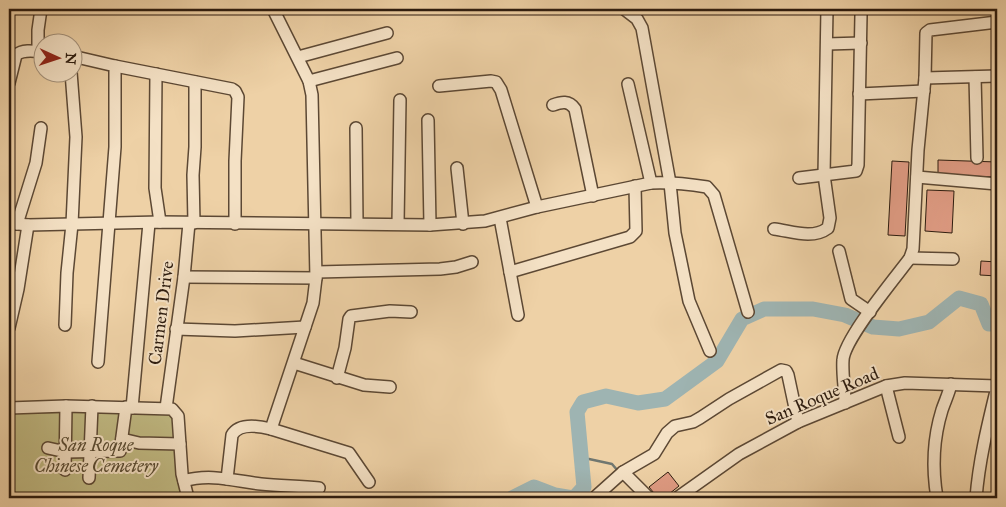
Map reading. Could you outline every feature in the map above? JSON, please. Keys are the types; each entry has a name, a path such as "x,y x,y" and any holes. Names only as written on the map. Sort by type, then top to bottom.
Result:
{"street":[{"path":"38,32 41,9"},
{"path":"272,429 313,303 317,275 313,115 309,81 273,9"},
{"path":"624,9 637,19 642,28 670,183 676,234 689,300 710,351"},
{"path":"774,229 802,235 824,231 828,228 830,218 824,175 827,9"},
{"path":"799,178 856,171 858,165 862,15"},
{"path":"845,402 843,360 845,350 868,314 910,258 913,249 925,78 926,33 930,30 997,22"},
{"path":"298,57 387,34"},
{"path":"827,44 861,43"},
{"path":"9,83 16,55 20,52 32,51"},
{"path":"82,58 235,91 238,97 235,224"},
{"path":"309,81 397,58"},
{"path":"98,362 115,147 115,66"},
{"path":"48,448 66,452 120,451 129,408 154,223 156,74"},
{"path":"925,78 997,76"},
{"path":"975,77 977,158"},
{"path":"65,325 76,137 71,82"},
{"name":"Carmen Drive","path":"166,408 191,223 195,82"},
{"path":"439,86 496,82 501,90 536,207"},
{"path":"628,84 651,183"},
{"path":"859,94 924,91"},
{"path":"398,223 400,100"},
{"path":"553,105 560,102 569,103 575,108 593,196"},
{"path":"428,120 430,225"},
{"path":"9,328 18,289 18,224 36,163 41,128"},
{"path":"356,128 357,223"},
{"path":"457,168 463,224"},
{"path":"917,178 997,184"},
{"path":"18,224 463,224 500,218 536,207 651,183 707,187 712,191 717,203 748,312"},
{"path":"510,272 630,237 636,231 635,186"},
{"path":"500,218 518,316"},
{"path":"839,251 851,299 868,314"},
{"path":"910,258 953,259"},
{"path":"184,277 317,275 440,269 472,262"},
{"path":"9,281 18,289"},
{"path":"337,378 351,316 390,311 411,312"},
{"path":"176,329 234,330 304,327"},
{"path":"294,363 364,385 390,387"},
{"path":"594,498 623,472 654,454 667,433 675,426 693,422 781,370 786,370 788,375 798,422"},
{"name":"San Roque Road","path":"677,498 738,454 798,422 886,386 906,383 997,387"},
{"path":"938,498 934,481 934,444 942,410 951,384"},
{"path":"886,386 899,437"},
{"path":"976,498 984,443 997,387"},
{"path":"65,470 66,406"},
{"path":"89,478 92,406"},
{"path":"9,408 92,406 166,408 175,410 178,416 184,481 188,498"},
{"path":"227,479 232,435 239,428 255,427 272,429 349,453 369,482"},
{"path":"122,439 147,444 180,444"},
{"path":"623,472 649,498"},
{"path":"184,481 199,477 319,488"}],"green space":[{"name":"San Roque Chinese Cemetery","path":"149,412 175,414 184,498 9,498 9,413"}],"building":[{"path":"938,160 997,162 997,177 938,175"},
{"path":"892,161 909,162 905,236 888,235"},
{"path":"927,190 954,191 952,233 925,231"},
{"path":"981,261 997,262 997,276 980,275"},
{"path":"668,472 679,486 664,498 658,498 649,487"}],"waterway":[{"path":"574,498 584,487 577,412 583,402 606,396 638,403 665,399 717,361 742,319 764,309 813,309 845,315 873,327 899,329 929,322 959,298 981,304 989,324 997,324"},
{"path":"589,459 612,464 618,471"},
{"path":"512,498 534,487 555,495 573,498"}]}
